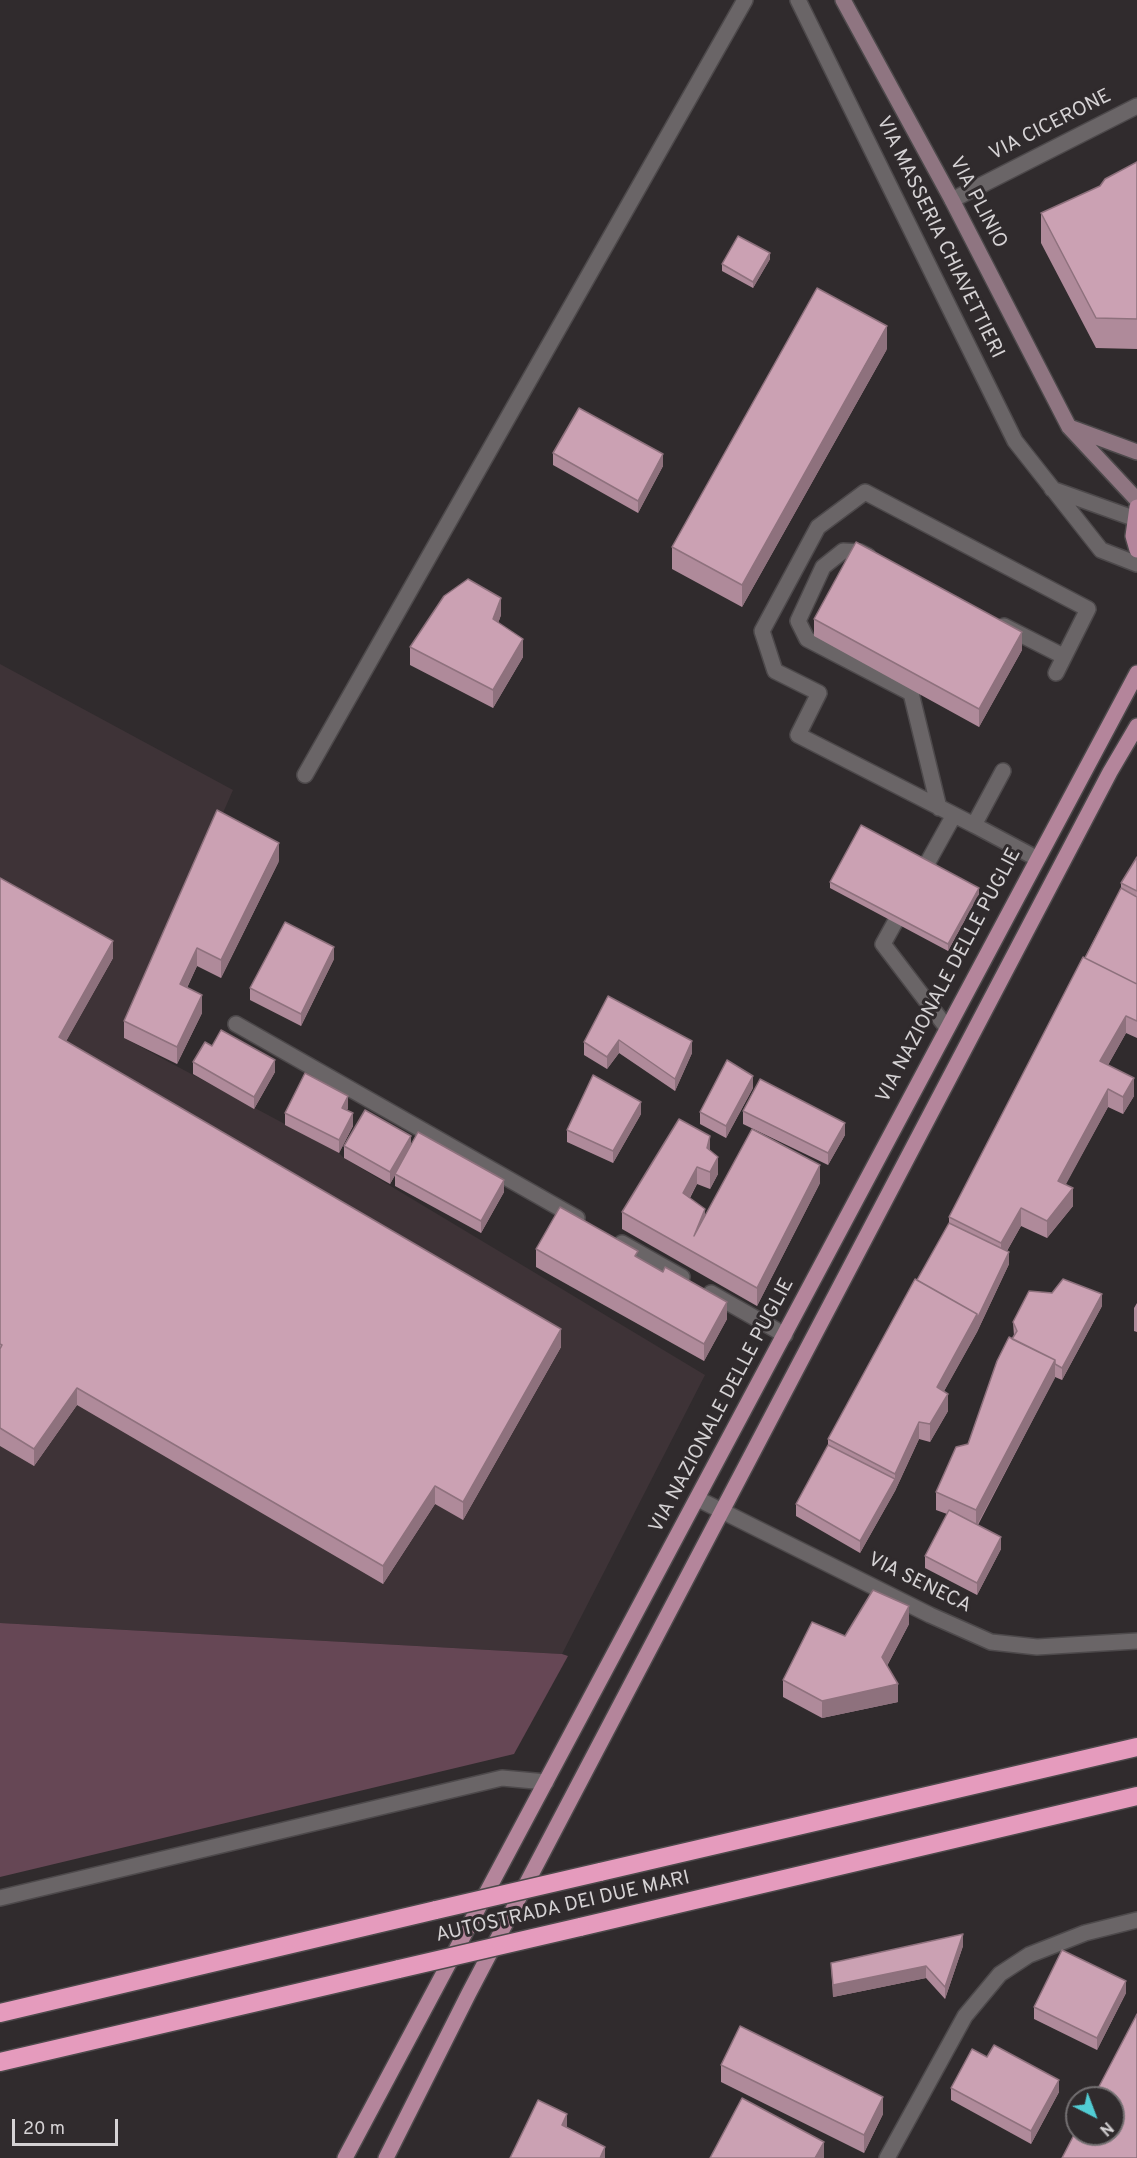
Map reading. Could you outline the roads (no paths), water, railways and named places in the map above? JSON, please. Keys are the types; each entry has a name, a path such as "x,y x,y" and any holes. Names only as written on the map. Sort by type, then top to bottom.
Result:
{"highway":[{"name":"AUTOSTRADA DEI DUE MARI","path":"0,2013 1137,1747"},
{"name":"AUTOSTRADA DEI DUE MARI","path":"0,2062 1137,1796"}],"main road":[{"path":"1135,513 1133,536 1137,550"},
{"name":"VIA NAZIONALE DELLE PUGLIE","path":"345,2158 698,1499 1036,858 1137,673"},
{"path":"387,2158 469,1993 1110,772 1137,726"}],"street":[{"path":"305,775 745,0"},
{"name":"VIA MASSERIA CHIAVETTIERI","path":"798,0 1015,441 1052,489"},
{"name":"VIA PLINIO","path":"843,0 952,200 1069,427 1137,500"},
{"name":"VIA CICERONE","path":"952,200 1137,106"},
{"path":"1069,427 1137,452"},
{"path":"1052,489 1135,513"},
{"path":"1052,489 1101,550 1137,564"},
{"path":"1036,858 798,735 819,693 775,671 762,631 818,527 866,492 1088,609 1056,673"},
{"path":"881,563 860,552 843,551 823,567 798,621 807,639 910,693 939,808"},
{"path":"988,618 1063,656"},
{"path":"974,825 1003,771"},
{"path":"947,1028 883,944 954,815"},
{"path":"236,1024 588,1224"},
{"path":"609,1236 785,1335"},
{"name":"VIA SENECA","path":"698,1499 930,1615 991,1642 1037,1647 1137,1641"},
{"path":"0,1898 502,1778 546,1782"},
{"path":"888,2158 965,2016 1000,1974 1029,1955 1085,1933 1137,1920"}]}
